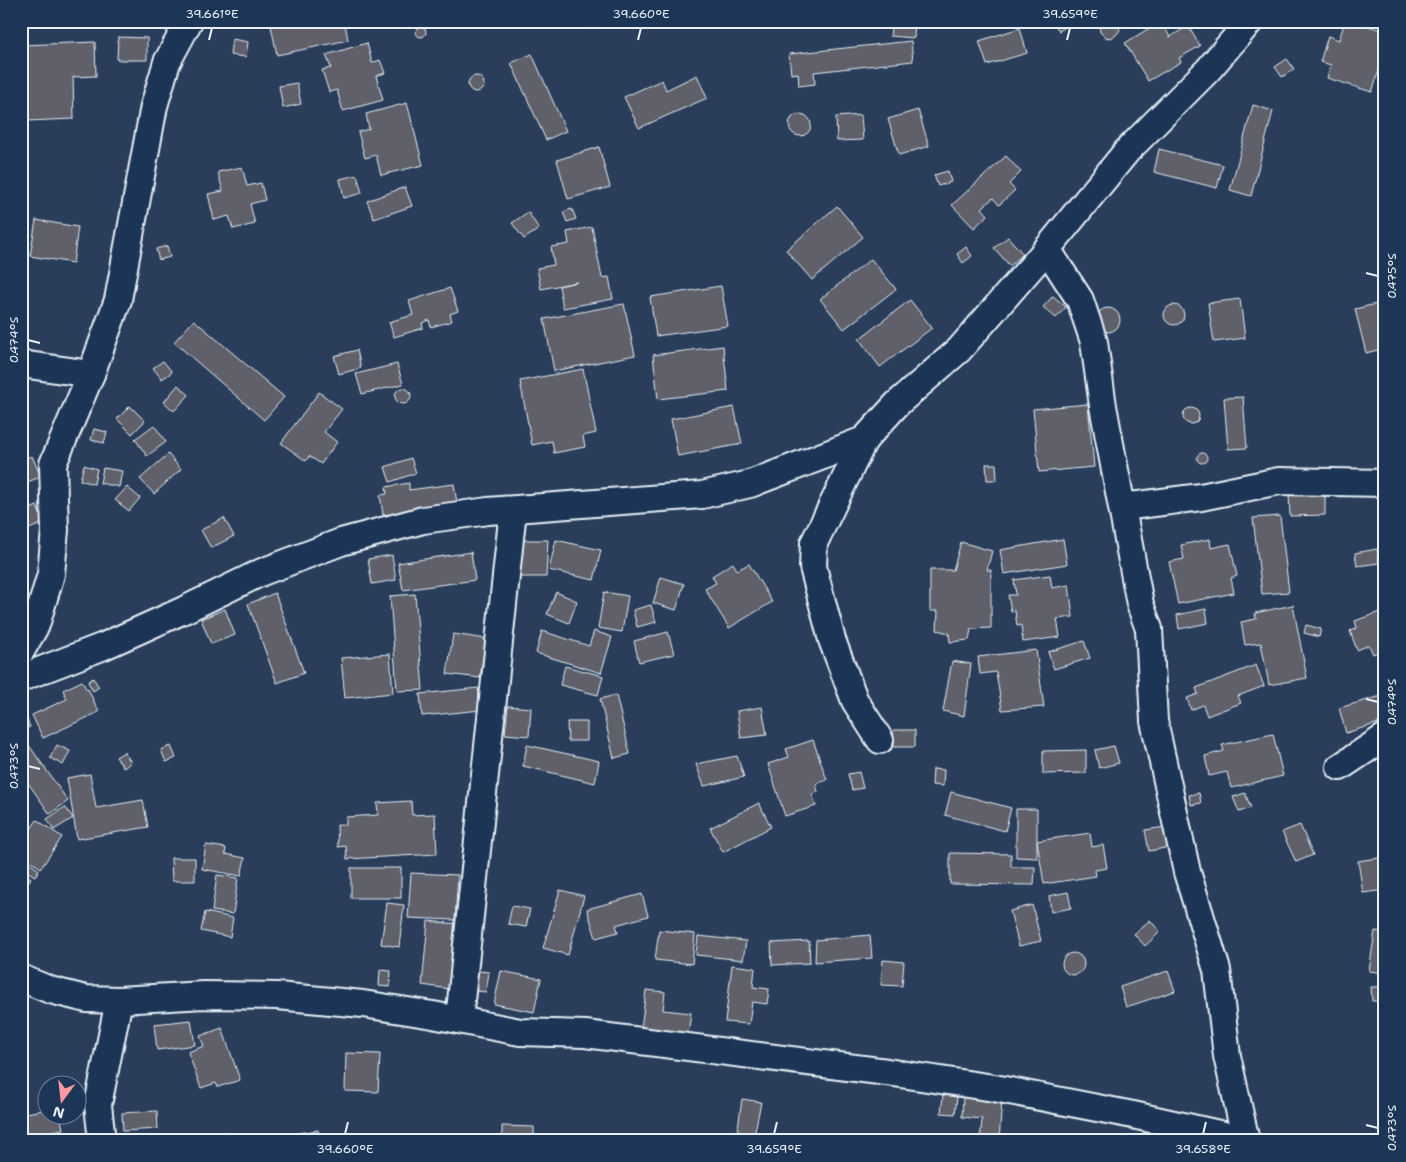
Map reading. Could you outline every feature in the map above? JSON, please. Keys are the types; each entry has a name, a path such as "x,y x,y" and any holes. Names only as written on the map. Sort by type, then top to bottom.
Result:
{"street":[{"path":"21,651 36,625 51,574 55,530 53,464 91,374 118,300 154,106 168,62 189,21"},
{"path":"880,740 855,701 832,640 813,567 814,543 864,440 898,403 959,350 1047,249 1127,151 1208,70 1250,21"},
{"path":"21,978 50,990 86,999 119,1000 204,995 277,996 363,1004 520,1032 585,1034 886,1072 955,1082 1133,1115 1246,1140 1227,1056 1217,970 1187,872 1154,721 1149,629 1140,604 1103,406 1094,342 1080,300 1047,249"},
{"path":"21,364 91,374"},
{"path":"21,678 104,646 262,572 341,542 423,520 513,510 702,495 750,484 864,440"},
{"path":"1123,506 1201,497 1279,480 1385,483"},
{"path":"459,1020 513,510"},
{"path":"1340,767 1385,737"},
{"path":"102,1141 98,1106 119,1000"}],"building":[{"path":"270,21 355,22 345,24 348,40 277,55"},
{"path":"589,21 633,21 633,22 590,28"},
{"path":"892,21 915,21 914,38 890,36"},
{"path":"1053,21 1076,21 1059,31"},
{"path":"1101,21 1116,21 1120,30 1111,38 1105,37 1100,32 1099,26"},
{"path":"1161,21 1170,37 1188,26 1200,46 1179,58 1181,62 1148,81 1125,43"},
{"path":"1345,21 1385,31 1385,52 1372,92 1327,78 1331,65 1320,62 1328,36 1339,40"},
{"path":"421,27 426,32 421,37 416,32"},
{"path":"1020,28 1027,53 987,65 979,41"},
{"path":"118,37 147,38 147,60 117,60"},
{"path":"232,39 248,42 246,57 230,55"},
{"path":"911,41 913,61 814,72 815,84 799,86 798,73 791,74 789,54"},
{"path":"95,42 96,76 73,77 74,119 27,121 24,45"},
{"path":"367,43 372,63 380,60 385,73 376,76 383,100 343,111 337,90 329,92 322,70 331,68 326,55"},
{"path":"532,54 566,131 546,140 511,63"},
{"path":"1287,59 1294,69 1282,77 1275,67"},
{"path":"697,75 707,98 639,128 624,97 662,80 666,90"},
{"path":"476,76 482,78 484,84 482,90 476,92 470,90 468,84 470,78"},
{"path":"297,83 301,104 283,108 279,86"},
{"path":"407,103 423,165 381,175 376,155 365,158 358,132 369,129 366,114"},
{"path":"1253,105 1273,111 1251,196 1230,190"},
{"path":"918,110 929,146 899,155 888,119"},
{"path":"800,114 808,117 811,125 808,133 800,136 792,133 789,125 792,117"},
{"path":"861,115 863,140 837,141 836,117"},
{"path":"599,147 610,187 568,199 557,160"},
{"path":"1159,149 1223,165 1217,188 1154,172"},
{"path":"1006,156 1021,172 1009,184 1015,190 999,205 993,198 982,208 988,215 974,228 952,205"},
{"path":"242,167 247,186 261,183 265,200 250,204 255,224 233,229 229,216 214,220 208,194 223,191 218,172"},
{"path":"948,171 951,182 938,186 934,175"},
{"path":"357,175 362,193 344,198 340,179"},
{"path":"405,187 412,206 374,219 367,201"},
{"path":"837,206 863,237 812,280 786,250"},
{"path":"572,209 576,219 567,222 563,212"},
{"path":"528,212 539,229 524,239 512,223"},
{"path":"36,220 78,227 73,263 30,256"},
{"path":"592,227 602,278 609,277 613,299 563,308 559,286 577,282 541,289 537,268 554,265 551,247 569,244 567,232"},
{"path":"1008,237 1023,254 1010,266 994,248"},
{"path":"167,246 170,257 159,260 156,249"},
{"path":"966,247 972,256 963,263 957,254"},
{"path":"871,259 896,289 844,329 820,299"},
{"path":"721,286 728,326 656,336 650,297"},
{"path":"450,288 458,311 450,314 452,321 431,327 429,320 422,323 423,328 394,337 389,322 413,315 409,301"},
{"path":"1053,296 1066,307 1056,318 1043,307"},
{"path":"1240,299 1245,338 1214,342 1208,303"},
{"path":"910,300 932,328 880,367 859,339"},
{"path":"1385,302 1385,348 1366,353 1355,309"},
{"path":"624,304 635,355 554,371 544,319"},
{"path":"1174,305 1181,308 1184,315 1181,322 1174,325 1167,322 1164,315 1167,308"},
{"path":"1108,308 1116,312 1120,320 1116,328 1108,332 1100,328 1096,320 1100,312"},
{"path":"194,320 284,397 264,420 174,342"},
{"path":"723,346 728,391 658,399 653,355"},
{"path":"357,350 361,368 339,374 334,356"},
{"path":"163,361 172,372 162,379 153,368"},
{"path":"397,364 403,384 362,394 356,374"},
{"path":"583,369 596,433 583,436 585,447 554,453 552,441 532,445 520,381"},
{"path":"178,385 189,395 174,411 164,402"},
{"path":"400,388 406,388 411,393 409,402 400,404 395,399 395,393"},
{"path":"319,392 342,409 324,432 337,442 321,464 309,456 306,461 281,443"},
{"path":"1243,397 1247,448 1228,449 1224,398"},
{"path":"1088,404 1094,467 1039,472 1033,409"},
{"path":"130,406 145,421 132,434 117,419"},
{"path":"734,407 742,444 678,456 671,419"},
{"path":"1188,408 1194,408 1199,413 1197,422 1188,424 1183,419 1183,413"},
{"path":"154,425 166,442 147,456 135,439"},
{"path":"94,429 107,432 104,443 91,440"},
{"path":"1202,453 1207,458 1202,463 1197,458"},
{"path":"168,454 181,469 154,494 140,479"},
{"path":"32,456 41,477 21,484 21,460"},
{"path":"411,458 416,473 390,482 385,467"},
{"path":"986,464 996,464 997,480 987,480"},
{"path":"84,465 97,469 94,484 80,480"},
{"path":"103,468 122,471 119,487 100,483"},
{"path":"409,483 409,490 454,484 457,503 411,509 413,516 390,520 389,514 383,515 380,495 387,494 386,487"},
{"path":"127,487 140,498 129,511 115,500"},
{"path":"1304,491 1304,495 1325,495 1325,515 1290,516 1289,492"},
{"path":"37,506 44,523 29,529 23,512"},
{"path":"1280,516 1289,592 1262,594 1253,518"},
{"path":"224,518 234,536 211,548 201,530"},
{"path":"1063,539 1067,564 1004,574 1000,550"},
{"path":"1210,539 1211,548 1230,544 1237,576 1231,578 1234,593 1178,604 1169,562 1184,559 1181,545"},
{"path":"521,540 548,540 546,577 520,577"},
{"path":"556,540 601,550 594,580 549,570"},
{"path":"961,542 992,551 987,570 991,570 991,628 971,629 969,640 950,642 949,633 937,630 938,611 930,611 930,570 953,570"},
{"path":"1377,549 1379,563 1357,566 1355,553"},
{"path":"471,552 475,580 403,590 398,563"},
{"path":"392,555 396,580 372,584 368,559"},
{"path":"733,563 737,570 749,564 772,602 729,628 705,589 716,583 712,576"},
{"path":"1050,575 1052,588 1069,585 1073,617 1057,619 1060,637 1023,642 1021,625 1017,626 1015,611 1011,611 1008,595 1016,595 1014,580"},
{"path":"661,577 684,584 676,610 653,603"},
{"path":"556,592 577,601 569,623 547,614"},
{"path":"604,592 628,596 622,632 598,628"},
{"path":"275,593 304,673 277,683 248,604"},
{"path":"415,594 423,690 397,691 390,596"},
{"path":"651,605 656,622 637,627 633,610"},
{"path":"1293,605 1307,678 1269,685 1261,643 1245,645 1241,622 1256,619 1255,613"},
{"path":"225,609 235,635 211,644 201,619"},
{"path":"1206,609 1208,623 1179,629 1177,615"},
{"path":"1385,610 1385,649 1373,654 1369,645 1357,650 1350,631 1357,628 1355,621"},
{"path":"1306,625 1321,629 1319,637 1304,633"},
{"path":"542,631 589,646 594,631 612,637 601,673 536,653"},
{"path":"668,632 674,654 639,662 634,641"},
{"path":"453,634 486,639 480,678 447,674"},
{"path":"1084,641 1090,658 1054,669 1048,652"},
{"path":"1036,650 1044,707 1002,710 996,672 980,674 978,657"},
{"path":"390,654 393,693 345,698 341,658"},
{"path":"952,661 971,664 964,716 943,711"},
{"path":"1256,665 1264,686 1238,696 1241,703 1207,716 1203,705 1191,710 1187,698 1198,694 1196,688"},
{"path":"565,666 603,676 598,695 560,685"},
{"path":"93,678 99,687 93,691 88,682"},
{"path":"82,681 99,712 43,738 32,715 67,699 63,690"},
{"path":"478,688 481,710 422,716 420,694"},
{"path":"616,695 630,754 614,758 600,699"},
{"path":"1385,695 1385,721 1346,733 1339,708"},
{"path":"508,706 531,708 529,736 505,734"},
{"path":"762,707 767,735 741,738 737,711"},
{"path":"25,714 30,727 21,730 21,716"},
{"path":"567,722 587,722 587,741 568,741"},
{"path":"893,730 915,730 915,747 894,747"},
{"path":"21,734 68,801 50,814 21,773"},
{"path":"1273,734 1283,776 1231,788 1227,772 1209,776 1205,756 1224,751 1222,745"},
{"path":"813,740 827,780 816,784 818,792 812,794 816,806 785,816 768,764 789,757 786,749"},
{"path":"57,745 70,751 63,765 50,758"},
{"path":"527,745 599,761 595,783 523,766"},
{"path":"171,746 176,758 166,762 161,750"},
{"path":"1114,746 1119,763 1099,768 1095,750"},
{"path":"1086,750 1086,773 1043,774 1043,751"},
{"path":"124,752 131,762 124,768 116,757"},
{"path":"737,756 744,777 704,786 696,764"},
{"path":"933,769 944,770 943,786 932,785"},
{"path":"859,772 863,788 852,790 848,774"},
{"path":"90,774 96,808 143,800 148,827 77,839 67,778"},
{"path":"951,792 1011,808 1005,831 945,815"},
{"path":"1199,793 1201,803 1191,805 1189,795"},
{"path":"1245,793 1251,808 1239,812 1233,797"},
{"path":"411,801 412,815 435,814 437,854 347,859 346,846 338,847 337,825 346,825 346,817 378,815 377,803"},
{"path":"759,803 771,827 723,852 710,828"},
{"path":"65,807 73,818 54,830 47,819"},
{"path":"1016,809 1037,809 1037,858 1016,857"},
{"path":"37,820 62,837 41,868 21,855 21,843"},
{"path":"1300,825 1313,855 1296,862 1282,832"},
{"path":"1172,826 1176,846 1149,851 1145,830"},
{"path":"1090,833 1092,847 1103,845 1107,868 1095,870 1096,876 1044,884 1037,841"},
{"path":"206,845 226,848 225,854 245,858 241,876 202,869"},
{"path":"950,853 1011,854 1011,867 1035,867 1034,885 950,884"},
{"path":"1385,857 1385,890 1363,893 1358,861"},
{"path":"171,858 195,858 195,881 172,881"},
{"path":"29,863 39,870 35,876 25,870"},
{"path":"351,868 401,868 401,898 351,898"},
{"path":"21,871 31,878 21,893"},
{"path":"411,873 458,875 455,920 408,918"},
{"path":"217,875 238,878 233,914 212,911"},
{"path":"560,890 584,896 568,955 543,948"},
{"path":"1068,892 1071,908 1051,912 1049,896"},
{"path":"642,894 648,916 616,925 618,932 596,938 587,909"},
{"path":"387,903 404,905 399,947 381,944"},
{"path":"1032,905 1041,941 1019,946 1010,911"},
{"path":"512,906 530,909 526,927 508,924"},
{"path":"205,912 233,918 230,937 201,931"},
{"path":"1150,920 1160,932 1145,946 1134,934"},
{"path":"428,921 457,924 450,989 422,985"},
{"path":"659,930 695,934 692,964 655,960"},
{"path":"1375,931 1385,932 1385,973 1369,971"},
{"path":"870,935 872,958 815,962 816,940"},
{"path":"698,936 746,941 743,960 696,955"},
{"path":"809,941 810,963 772,965 771,943"},
{"path":"1073,953 1081,956 1084,964 1081,972 1073,975 1065,972 1062,964 1065,956"},
{"path":"883,960 904,962 902,986 881,985"},
{"path":"732,965 755,968 753,987 769,989 767,1004 752,1002 749,1024 725,1022"},
{"path":"380,970 391,971 390,987 379,986"},
{"path":"469,970 489,972 486,992 467,990"},
{"path":"501,971 541,979 534,1012 494,1004"},
{"path":"1168,971 1175,991 1126,1007 1120,987"},
{"path":"1371,987 1385,987 1385,1001 1372,1001"},
{"path":"646,990 665,992 663,1010 691,1013 688,1035 641,1029"},
{"path":"191,1020 195,1045 157,1050 154,1024"},
{"path":"222,1028 240,1080 218,1087 216,1083 201,1088 188,1052 204,1046 200,1036"},
{"path":"346,1053 380,1054 378,1092 345,1091"},
{"path":"943,1095 957,1097 955,1114 941,1113"},
{"path":"963,1096 1002,1099 999,1141 980,1141 982,1119 962,1117"},
{"path":"742,1099 761,1102 754,1136 737,1135"},
{"path":"38,1111 38,1124 62,1124 63,1129 21,1137 21,1114"},
{"path":"157,1111 158,1129 123,1131 122,1113"},
{"path":"502,1126 534,1127 534,1141 502,1141"},
{"path":"318,1130 319,1141 287,1141 286,1135"},
{"path":"230,1133 231,1141 190,1141 189,1138"}]}
